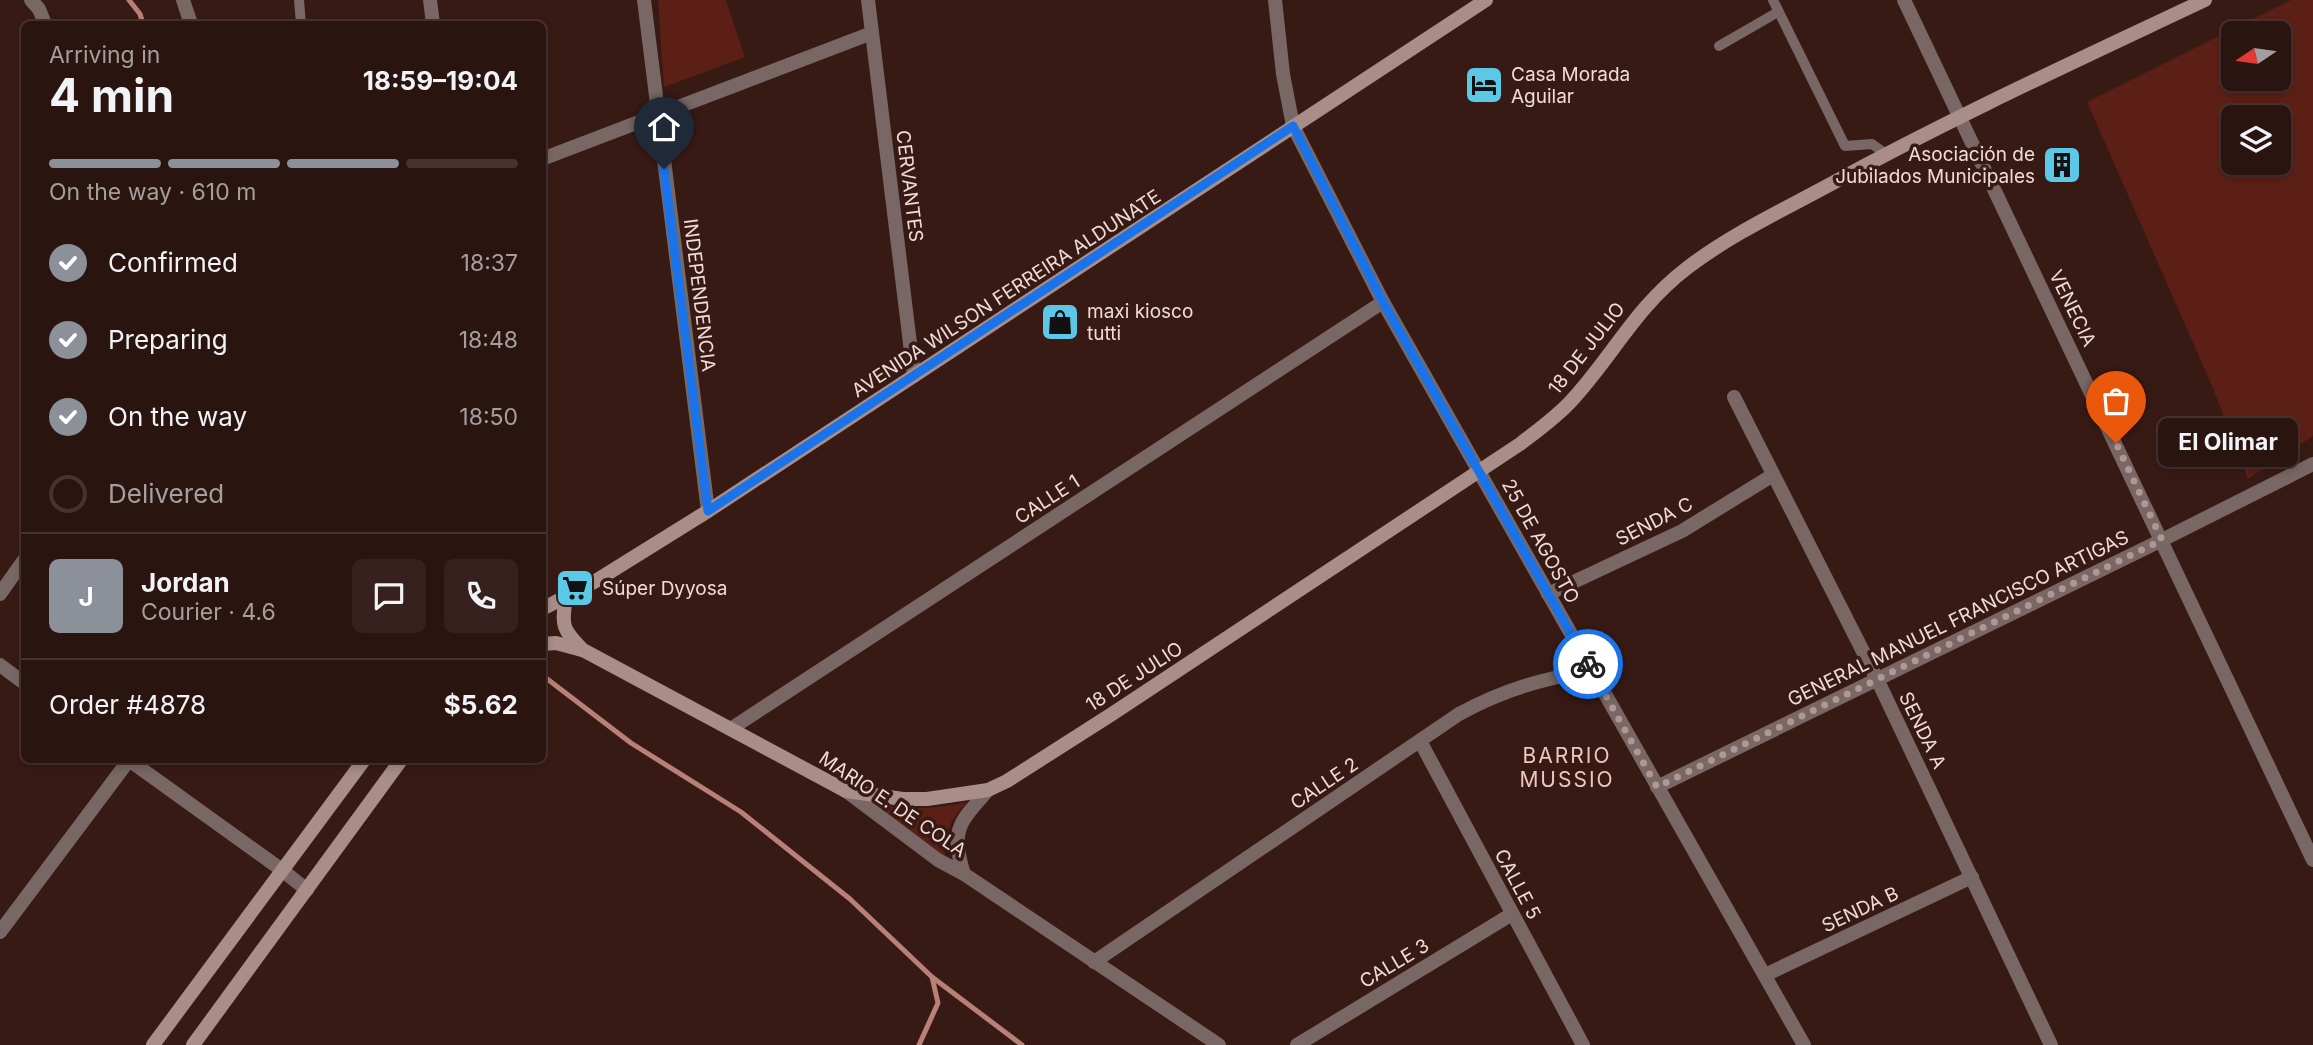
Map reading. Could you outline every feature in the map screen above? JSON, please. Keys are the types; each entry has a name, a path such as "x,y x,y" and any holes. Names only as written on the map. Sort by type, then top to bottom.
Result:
{"street":[{"path":"31,0 39,9 44,21"},
{"path":"183,0 190,21"},
{"path":"430,0 433,21"},
{"name":"INDEPENDENCIA","path":"644,0 708,511"},
{"name":"CERVANTES","path":"867,0 914,376"},
{"name":"25 DE AGOSTO","path":"1275,0 1283,74 1293,126 1383,302 1804,1045"},
{"name":"AVENIDA WILSON FERREIRA ALDUNATE","path":"546,607 566,598 708,511 1486,0"},
{"name":"VENECIA","path":"1904,0 2313,860"},
{"name":"18 DE JULIO","path":"964,874 957,853 957,834 965,816 988,790 1058,749 1520,444 1573,399 1642,309 1687,267 1717,247 1959,116 2205,0"},
{"path":"546,157 872,33"},
{"name":"CALLE 1","path":"732,728 1383,302"},
{"name":"SENDA A","path":"1734,397 1877,679 2051,1045"},
{"name":"GENERAL MANUEL FRANCISCO ARTIGAS","path":"1657,787 2313,464"},
{"name":"SENDA C","path":"1548,594 1682,531 1773,475"},
{"path":"0,594 21,565"},
{"name":"MARIO E. DE COLA","path":"566,598 562,620 569,636 583,650 846,791 938,860 964,874 1219,1045"},
{"path":"546,644 556,643 583,650"},
{"path":"0,665 21,681"},
{"name":"CALLE 2","path":"1094,962 1459,714 1488,698 1538,680 1591,670"},
{"name":"CALLE 5","path":"1420,741 1583,1045"},
{"path":"0,932 127,763"},
{"path":"133,763 307,890"},
{"path":"153,1045 362,763"},
{"path":"193,1045 399,763"},
{"name":"18 DE JULIO","path":"846,791 903,799 939,798 988,790"},
{"name":"SENDA B","path":"1765,975 1972,877"},
{"name":"CALLE 3","path":"1297,1045 1512,914"}],"lane":[{"path":"299,0 301,21"},
{"path":"1773,0 1845,146 1872,144 1886,154"},
{"path":"1719,46 1778,12"}],"shaded area":[{"path":"658,0 726,0 745,57 664,87"},
{"path":"2291,0 2313,0 2313,436 2248,479 2213,388 2087,102 2221,35 2221,91 2291,91 2291,21 2249,21"},
{"path":"866,798 890,805 916,808 967,802 950,826 945,856"}],"waterway":[{"path":"129,0 142,21"},
{"path":"546,678 631,743 741,812 850,899 932,977 938,1003 919,1045"},
{"path":"932,977 1022,1045"}],"way so far":[{"path":"1588,664 1657,787 2162,540 2116,443"}],"place":[{"name":"Casa Morada Aguilar","path":"1484,85"},
{"name":"Asociación de Jubilados Municipales","path":"2062,165"},
{"name":"maxi kiosco tutti","path":"1060,322"},
{"name":"El Olimar","path":"2116,443"},
{"name":"Súper Dyyosa","path":"575,588"}],"district":[{"name":"BARRIO MUSSIO","path":"1567,768"}],"route":[{"path":"664,169 708,511 1293,126 1383,302 1588,664"}]}
